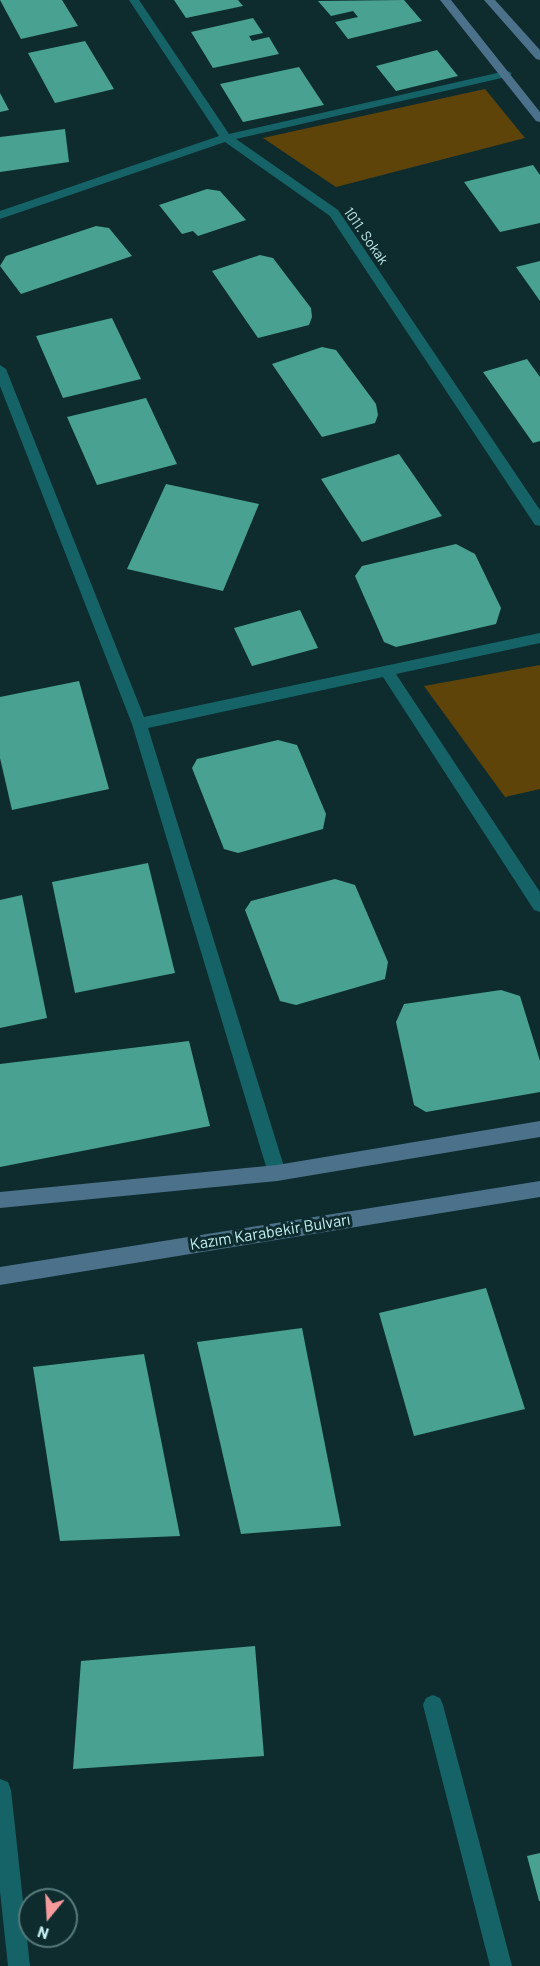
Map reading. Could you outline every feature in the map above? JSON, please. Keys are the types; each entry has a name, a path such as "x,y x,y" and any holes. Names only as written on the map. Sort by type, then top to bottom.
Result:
{"main road":[{"path":"445,0 540,118"},
{"path":"489,0 540,57"},
{"path":"0,1200 277,1173 540,1129"},
{"name":"Kazım Karabekir Bulvarı","path":"0,1276 540,1189"}],"street":[{"name":"1011. Sokak","path":"134,0 225,138 334,213 540,521"},
{"path":"0,215 225,138 506,74"},
{"path":"0,369 139,724 277,1173"},
{"path":"525,499 540,494"},
{"path":"139,724 540,638"},
{"path":"387,672 540,905"},
{"path":"433,1705 501,1966"},
{"path":"0,1790 20,1966"}],"shaded area":[{"path":"485,89 525,138 336,187 263,138"},
{"path":"540,665 540,789 505,797 424,686"}],"building":[{"path":"0,0 62,0 78,26 21,39"},
{"path":"174,0 238,0 243,6 186,18"},
{"path":"404,0 422,21 348,39 335,22 358,17 353,11 331,16 318,1"},
{"path":"253,18 263,33 249,36 252,41 269,37 279,54 213,68 191,32"},
{"path":"85,41 114,89 55,103 28,53"},
{"path":"437,50 458,76 396,91 376,66"},
{"path":"299,67 324,105 243,122 220,84"},
{"path":"0,93 9,110 0,112"},
{"path":"65,129 69,162 0,172 0,137"},
{"path":"533,165 540,175 540,223 500,232 464,182"},
{"path":"207,189 220,191 246,220 198,236 193,231 182,234 159,205"},
{"path":"96,226 109,228 132,256 21,294 0,266 6,256"},
{"path":"260,255 273,258 311,308 312,317 309,325 258,338 212,271"},
{"path":"540,261 540,301 516,267"},
{"path":"112,318 141,379 63,398 36,336"},
{"path":"322,347 336,350 376,404 378,415 375,423 322,437 272,364"},
{"path":"527,359 540,377 540,441 533,443 483,372"},
{"path":"146,398 177,464 97,485 67,417"},
{"path":"399,454 442,516 362,542 321,479"},
{"path":"166,484 259,504 223,591 127,569"},
{"path":"456,544 475,554 501,608 496,624 396,647 384,642 355,576 362,566"},
{"path":"300,610 318,648 252,666 234,628"},
{"path":"79,681 109,789 12,810 0,758 0,697"},
{"path":"278,740 297,745 326,814 323,829 238,853 224,849 192,768 197,759"},
{"path":"148,863 175,973 75,993 52,882"},
{"path":"335,879 355,885 388,962 385,979 296,1005 280,1001 245,910 251,901"},
{"path":"22,895 47,1018 0,1028 0,900"},
{"path":"501,990 520,996 540,1061 540,1092 426,1112 414,1105 396,1022 404,1004"},
{"path":"189,1041 210,1126 0,1167 0,1064"},
{"path":"486,1288 525,1409 414,1436 379,1313"},
{"path":"302,1328 341,1526 241,1534 197,1342"},
{"path":"144,1354 180,1536 60,1541 33,1367"},
{"path":"255,1646 264,1756 73,1769 81,1661"},
{"path":"540,1853 540,1901 539,1901 527,1856"}]}
